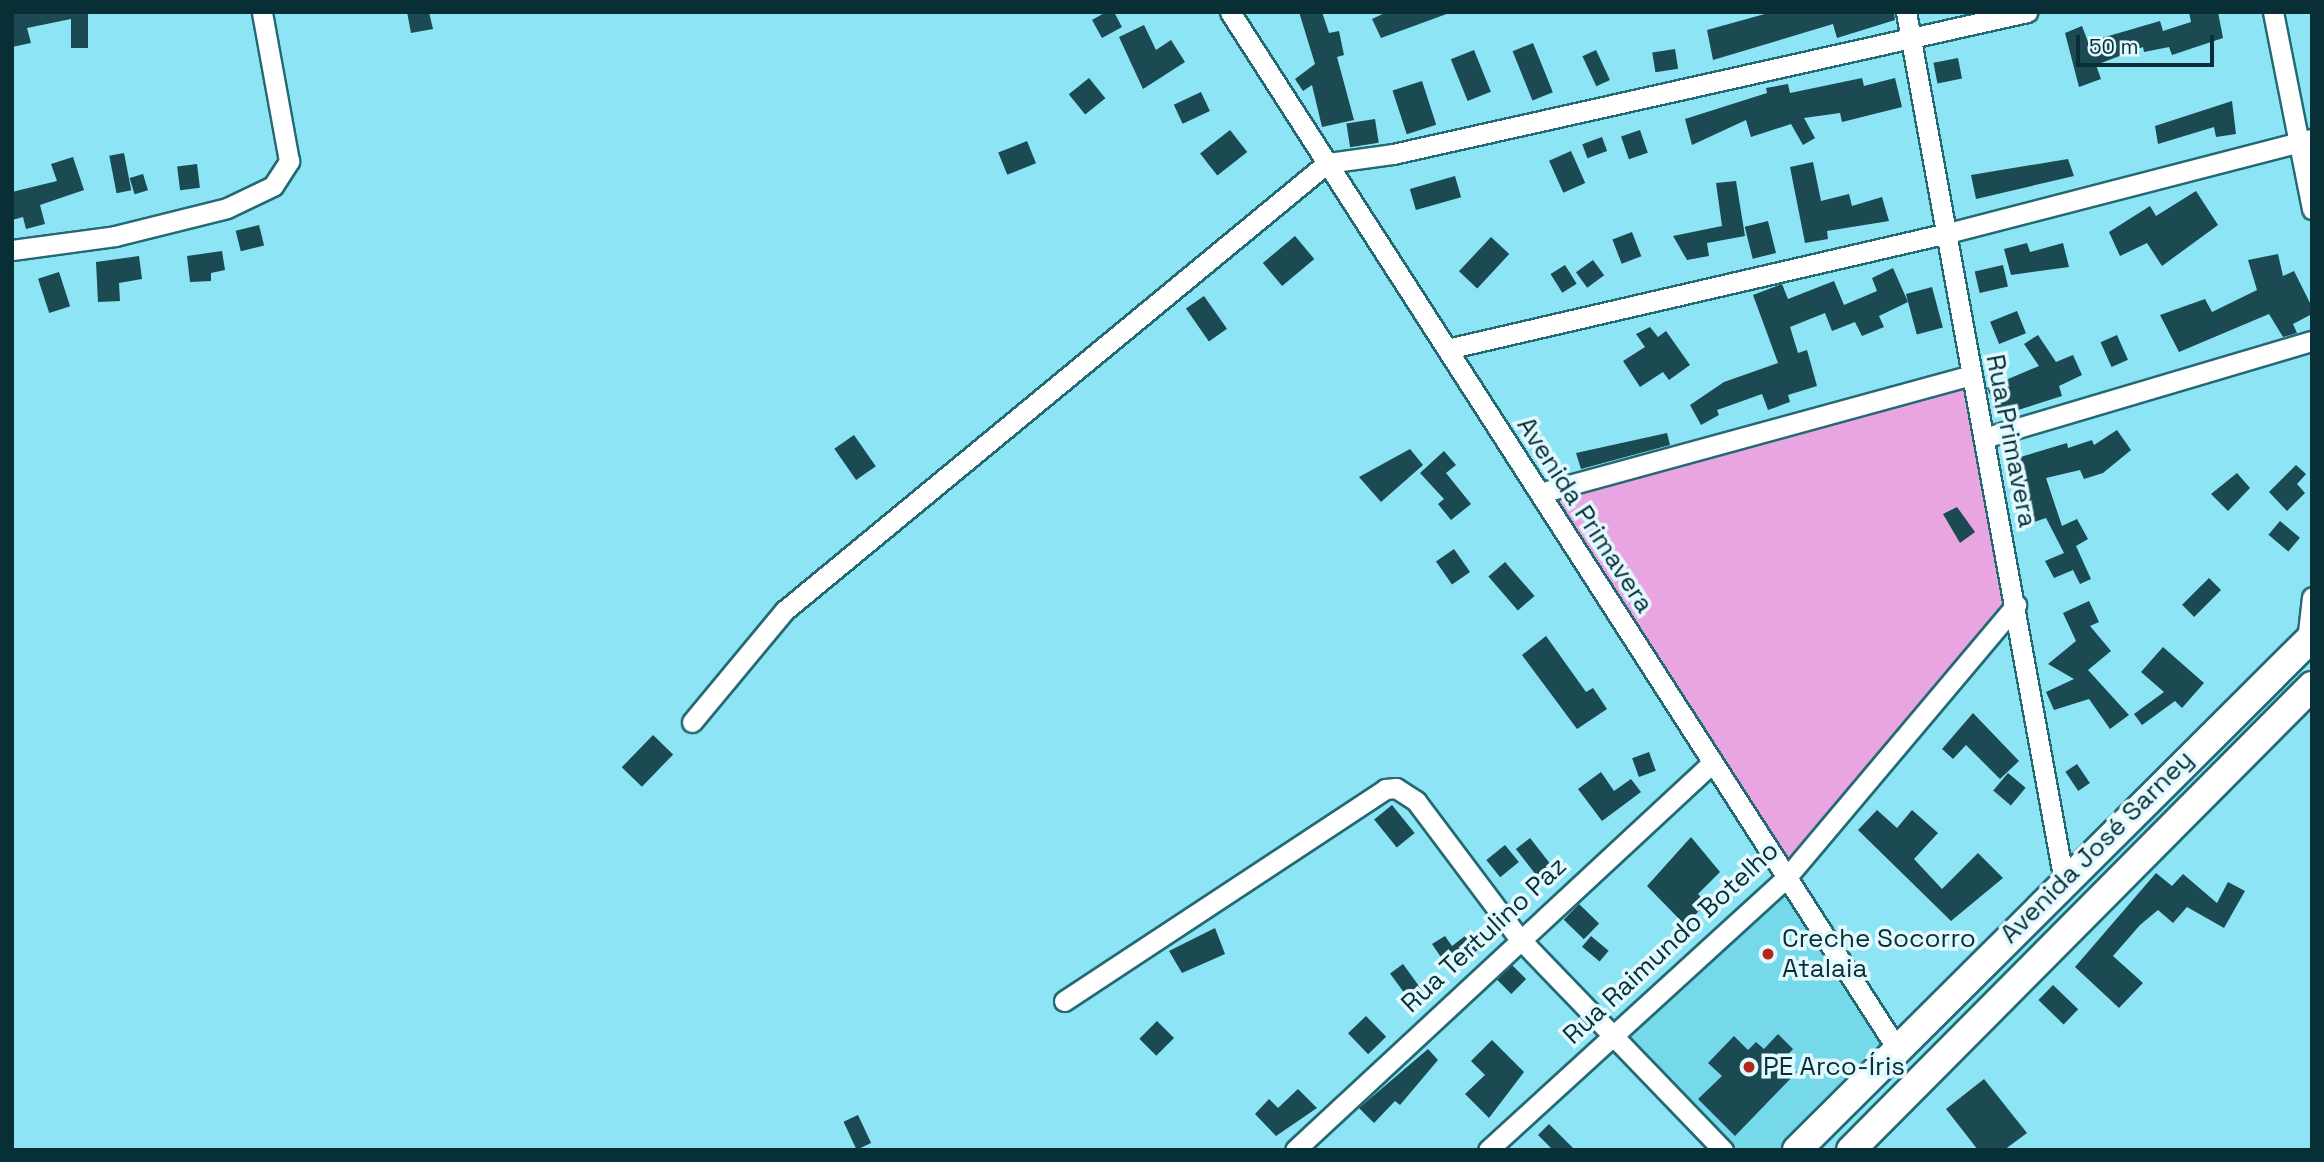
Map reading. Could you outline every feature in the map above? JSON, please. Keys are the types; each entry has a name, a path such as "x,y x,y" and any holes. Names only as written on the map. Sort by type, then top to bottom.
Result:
{"main road":[{"name":"Avenida José Sarney","path":"1797,1150 1896,1047 2309,639"},
{"name":"Avenida José Sarney","path":"1859,1147 1879,1121 2312,686"},
{"path":"1851,1093 1879,1121"}],"street":[{"path":"12,250 115,236 227,208 274,186 289,161 262,12"},
{"name":"Avenida Primavera","path":"1230,12 1896,1047"},
{"name":"Rua Primavera","path":"1906,12 1948,233 1971,374 2016,605 2064,881"},
{"path":"692,722 784,611 1327,163 1393,154 1909,36 2028,12"},
{"path":"2273,12 2305,140 2312,209"},
{"path":"1447,349 1948,233 2305,140"},
{"path":"1984,438 2312,341"},
{"path":"1540,493 1971,374"},
{"path":"2309,639 2312,597"},
{"name":"Rua Raimundo Botelho","path":"1488,1150 1612,1032 1787,877 2016,605"},
{"name":"Rua Tertulino Paz","path":"1294,1150 1518,937 1713,762"},
{"path":"1064,1000 1385,789 1396,788 1416,801 1518,937 1723,1150"}],"shaded area":[{"path":"1971,375 2013,589 1787,877 1540,493"},
{"name":"Creche Socorro Atalaia","path":"1787,877 1896,1047 1798,1150 1723,1150 1612,1032"}],"building":[{"path":"12,12 71,12 71,19 27,28 31,43 12,47"},
{"path":"71,12 88,12 88,48 71,48"},
{"path":"407,12 429,12 433,29 411,33"},
{"path":"1106,12 1114,12 1122,27 1102,38 1092,20"},
{"path":"1299,12 1322,12 1329,33 1339,31 1344,55 1337,57 1354,120 1322,127 1312,85 1303,91 1295,79 1315,64"},
{"path":"1387,12 1452,12 1381,38 1372,19"},
{"path":"1772,12 1894,12 1895,20 1837,38 1833,24 1713,60 1707,30"},
{"path":"2189,12 2218,12 2223,38 2172,55 2169,47 2144,52 2143,47 2096,65 2101,79 2079,87 2065,33 2082,26 2088,42 2160,21 2163,31 2191,22"},
{"path":"1144,25 1156,50 1171,40 1185,62 1143,89 1119,37"},
{"path":"1533,43 1553,92 1532,100 1513,51"},
{"path":"1675,49 1678,69 1655,72 1652,53"},
{"path":"1474,50 1491,92 1468,101 1451,59"},
{"path":"1596,50 1610,80 1596,86 1582,56"},
{"path":"1958,58 1962,79 1937,83 1933,63"},
{"path":"1089,78 1105,98 1085,115 1069,94"},
{"path":"1862,78 1864,86 1895,78 1902,107 1842,122 1840,113 1804,118 1815,138 1803,145 1791,124 1751,137 1746,120 1692,145 1685,119 1767,93 1766,88 1788,84 1790,93"},
{"path":"1422,81 1436,125 1407,134 1393,91"},
{"path":"1201,92 1210,111 1183,124 1174,105"},
{"path":"2232,101 2236,134 2216,137 2214,127 2158,144 2155,126"},
{"path":"1375,119 1379,143 1350,147 1346,124"},
{"path":"1230,130 1247,152 1217,175 1200,153"},
{"path":"1640,130 1648,153 1629,159 1621,137"},
{"path":"1602,137 1607,151 1587,158 1582,144"},
{"path":"1027,141 1036,163 1007,175 998,153"},
{"path":"1571,151 1585,183 1563,193 1549,161"},
{"path":"124,153 131,190 117,193 109,156"},
{"path":"73,157 84,190 40,205 45,224 26,229 23,217 12,220 12,192 57,181 51,164"},
{"path":"2068,159 2074,176 1976,199 1971,175"},
{"path":"1813,162 1821,201 1849,194 1852,206 1882,197 1889,221 1827,231 1828,239 1805,243 1790,167"},
{"path":"197,164 200,188 180,190 177,166"},
{"path":"143,174 148,190 135,194 130,178"},
{"path":"1455,176 1461,197 1416,210 1410,189"},
{"path":"1736,181 1745,236 1707,243 1709,256 1687,260 1673,236 1722,226 1716,183"},
{"path":"2196,191 2218,225 2162,266 2147,243 2120,256 2109,232 2150,206 2156,216"},
{"path":"1768,221 1776,253 1753,259 1745,227"},
{"path":"259,225 264,245 241,251 236,231"},
{"path":"1632,232 1641,256 1622,264 1612,240"},
{"path":"1295,236 1314,259 1282,286 1263,263"},
{"path":"1491,237 1509,254 1477,288 1459,271"},
{"path":"2027,243 2030,252 2063,243 2069,267 2011,275 2004,249"},
{"path":"222,251 225,270 211,273 211,281 190,282 187,256"},
{"path":"2278,254 2283,276 2294,271 2312,307 2312,314 2293,324 2297,333 2283,337 2269,314 2179,352 2160,315 2205,299 2212,312 2257,290 2248,260"},
{"path":"139,256 142,279 119,283 120,301 98,302 96,262"},
{"path":"1593,260 1604,275 1587,288 1576,272"},
{"path":"1565,265 1577,284 1562,293 1551,274"},
{"path":"2003,265 2008,286 1980,293 1975,272"},
{"path":"1893,268 1908,302 1879,316 1884,327 1862,336 1855,322 1832,331 1825,313 1790,327 1798,353 1807,350 1817,386 1788,395 1790,402 1768,410 1762,394 1717,410 1719,415 1701,425 1690,405 1724,382 1778,363 1753,295 1782,284 1788,299 1834,281 1844,305 1877,291 1872,278"},
{"path":"59,272 70,306 49,313 38,279"},
{"path":"1932,287 1943,328 1917,335 1906,294"},
{"path":"1204,296 1227,329 1209,341 1186,309"},
{"path":"2017,311 2026,333 1999,344 1990,322"},
{"path":"1650,327 1658,337 1666,331 1690,365 1669,380 1663,372 1640,387 1623,361 1645,347 1636,334"},
{"path":"2038,335 2056,362 2073,355 2082,375 2059,386 2062,396 1999,416 1987,388 2039,366 2024,344"},
{"path":"2117,335 2128,360 2112,367 2101,342"},
{"path":"2117,430 2131,450 2103,473 2084,479 2080,470 2046,478 2062,526 2077,519 2088,539 2076,546 2091,579 2080,584 2073,570 2054,578 2045,561 2064,553 2046,518 2028,524 2017,458 2067,443 2068,448 2092,440 2094,445"},
{"path":"1667,433 1670,445 1581,469 1576,453"},
{"path":"854,435 876,466 856,480 834,449"},
{"path":"1410,449 1423,465 1381,502 1359,477"},
{"path":"1444,451 1456,465 1446,473 1471,504 1451,520 1438,504 1444,499 1420,473"},
{"path":"2296,465 2306,474 2297,484 2305,493 2287,511 2269,492"},
{"path":"2237,473 2250,488 2228,511 2211,494"},
{"path":"1957,507 1975,532 1960,543 1943,514"},
{"path":"2280,521 2300,538 2288,552 2268,535"},
{"path":"1454,549 1470,572 1452,585 1436,562"},
{"path":"1505,562 1535,596 1518,610 1488,576"},
{"path":"2209,578 2221,590 2194,617 2182,605"},
{"path":"2089,601 2099,622 2090,626 2111,651 2088,670 2129,715 2110,729 2089,699 2054,710 2046,692 2074,679 2048,664 2076,641 2063,613"},
{"path":"1546,636 1586,692 1593,688 1607,709 1577,729 1522,655"},
{"path":"2163,647 2204,683 2182,708 2175,701 2142,725 2134,714 2164,692 2141,672"},
{"path":"1973,713 2019,761 2000,779 1966,745 1953,759 1942,749"},
{"path":"653,735 673,754 642,787 622,767"},
{"path":"1649,752 1656,771 1639,777 1632,758"},
{"path":"2077,764 2090,783 2078,791 2065,772"},
{"path":"1601,772 1614,791 1631,779 1641,792 1602,821 1578,789"},
{"path":"2008,773 2026,788 2011,805 1993,791"},
{"path":"1392,805 1415,833 1397,847 1374,819"},
{"path":"1877,810 1897,828 1912,810 1938,833 1914,859 1942,889 1978,853 2003,878 1951,921 1858,830"},
{"path":"1691,837 1720,872 1698,894 1707,903 1685,925 1647,886"},
{"path":"1530,838 1551,865 1537,876 1516,849"},
{"path":"1505,845 1519,862 1500,877 1486,860"},
{"path":"2156,873 2172,886 2183,874 2217,903 2228,882 2245,891 2224,928 2187,907 2173,923 2158,910 2140,925 2113,956 2143,983 2119,1008 2075,967"},
{"path":"1579,904 1599,923 1584,939 1564,920"},
{"path":"1215,928 1225,954 1182,973 1169,951"},
{"path":"1469,933 1481,948 1449,969 1432,944 1445,936 1452,946"},
{"path":"1591,936 1609,951 1600,962 1582,947"},
{"path":"1403,964 1427,997 1414,1007 1390,973"},
{"path":"1512,965 1526,979 1511,994 1497,980"},
{"path":"2053,985 2078,1009 2064,1024 2038,1000"},
{"path":"1366,1016 1386,1037 1368,1054 1348,1033"},
{"path":"1157,1021 1174,1038 1156,1056 1139,1039"},
{"path":"1778,1034 1793,1049 1784,1059 1797,1072 1735,1136 1698,1099 1722,1076 1708,1063 1734,1036 1748,1050 1756,1042 1764,1049"},
{"path":"1492,1040 1524,1072 1489,1118 1465,1094 1485,1075 1471,1061"},
{"path":"1428,1049 1438,1060 1400,1105 1395,1101 1374,1123 1359,1108"},
{"path":"1984,1079 2027,1133 2004,1150 1978,1150 1946,1109"},
{"path":"1298,1089 1317,1108 1276,1136 1255,1114 1269,1099 1278,1108"},
{"path":"858,1115 871,1143 857,1150 843,1122"},
{"path":"1549,1124 1575,1150 1553,1150 1538,1135"}],"place":[{"name":"Creche Socorro Atalaia","path":"1768,954"},
{"name":"PE Arco-Íris","path":"1749,1067"}]}
